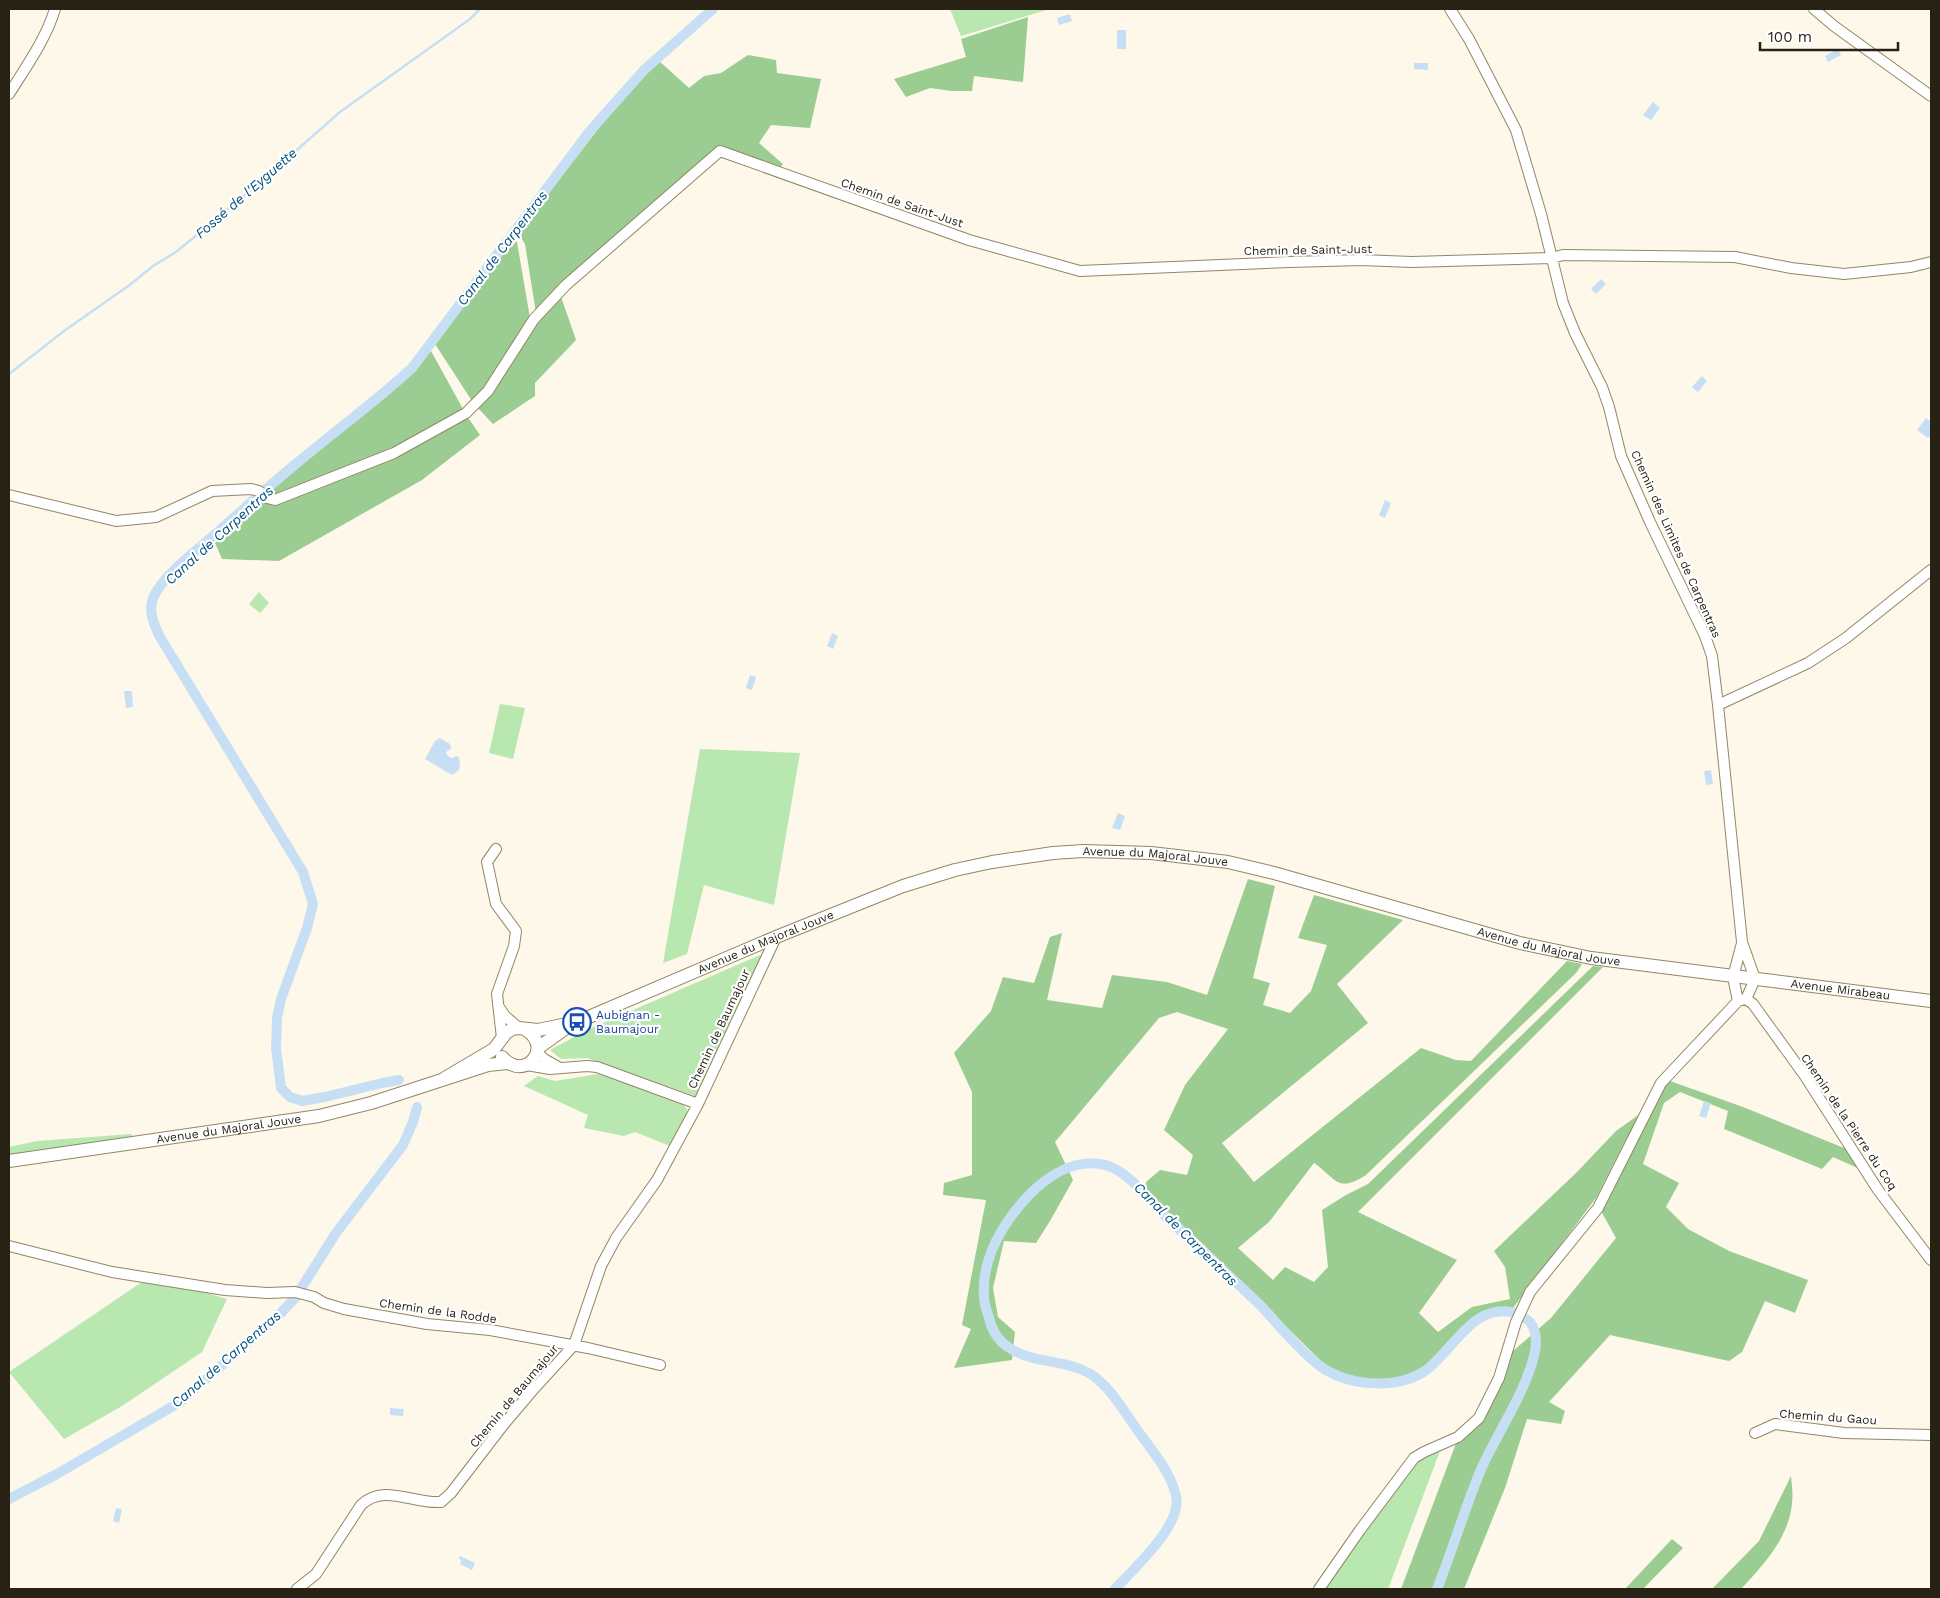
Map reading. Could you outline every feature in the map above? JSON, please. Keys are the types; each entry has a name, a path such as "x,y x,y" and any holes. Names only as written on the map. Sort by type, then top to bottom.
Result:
{"main road":[{"name":"Avenue du Majoral Jouve","path":"445,1078 486,1055 512,1029 552,1028 577,1022 776,937 903,886 974,865 1053,853 1151,852 1228,862 1274,873 1460,927 1551,950 1606,960 1753,979"},
{"name":"Avenue Mirabeau","path":"1753,979 1931,1001"},
{"name":"Avenue du Majoral Jouve","path":"9,1161 319,1116 371,1103 488,1065 507,1063 513,1066 527,1065 535,1057 538,1050 577,1022"},
{"path":"523,1029 535,1037 538,1050"},
{"path":"501,1041 502,1057 507,1063"}],"street":[{"path":"9,94 38,47 52,20 54,9"},
{"name":"Chemin des Limites de Carpentras","path":"1450,9 1469,39 1516,130 1541,214 1563,303 1575,333 1602,387 1621,456 1650,522 1705,636 1712,656 1742,942 1753,979"},
{"path":"1814,9 1834,26 1931,96"},
{"name":"Chemin de Saint-Just","path":"9,495 116,521 156,517 212,490 251,489 275,500 394,453 466,413 488,391 534,319 566,285 720,151 969,240 1080,271 1361,260 1412,262 1552,258 1563,255 1735,257 1791,268 1844,274 1911,267 1931,262"},
{"path":"1718,705 1808,663 1846,638 1931,570"},
{"path":"496,849 487,862 496,904 516,931 516,938 498,994 501,1041"},
{"name":"Chemin de Baumajour","path":"297,1589 316,1574 360,1505 367,1499 374,1495 386,1494 441,1502 451,1493 515,1410 574,1345 601,1266 616,1238 657,1180 698,1104 776,937"},
{"name":"Chemin des Limites de Carpentras","path":"1733,977 1742,942"},
{"path":"1733,977 1742,1000"},
{"path":"1319,1589 1414,1458 1458,1437 1479,1418 1499,1378 1519,1314 1543,1274 1598,1208 1661,1083 1742,1000 1753,979"},
{"name":"Chemin de la Pierre du Coq","path":"1742,1000 1753,1004 1805,1076 1878,1190 1931,1260"},
{"path":"499,1006 508,1020 523,1029"},
{"path":"538,1050 544,1059 561,1068"},
{"name":"Chemin de Baumajour","path":"527,1065 550,1069 597,1067 698,1104"},
{"name":"Chemin de la Rodde","path":"9,1246 112,1272 180,1284 250,1292 299,1293 324,1303 353,1311 426,1324 490,1330 574,1345 660,1365"},
{"name":"Chemin du Gaou","path":"1755,1433 1775,1424 1844,1433 1931,1435"}],"green space":[{"path":"950,9 1050,9 961,36"},
{"path":"1028,17 1023,82 974,76 972,91 930,88 906,97 894,79 966,57 961,39"},
{"path":"748,55 776,60 777,73 821,79 810,128 771,125 759,143 783,164 780,168 719,147 536,313 525,244 518,233 605,120 658,60 689,88 704,76 721,73"},
{"path":"512,239 517,242 530,318 486,388 472,401 435,344"},
{"path":"560,294 576,340 535,383 535,396 493,424 478,408 492,394 535,327"},
{"path":"431,351 463,409 396,449 274,498 267,493 410,374"},
{"path":"467,416 480,435 422,480 279,561 222,559 215,543 261,501 273,506 396,457"},
{"path":"259,592 269,603 260,613 249,604"},
{"path":"500,704 525,708 513,759 489,753"},
{"path":"700,749 800,753 774,905 704,885 687,954 663,963"},
{"path":"1248,879 1275,886 1253,978 1270,983 1263,1005 1290,1013 1311,991 1327,945 1298,938 1314,895 1403,920 1337,984 1368,1023 1222,1143 1254,1182 1421,1048 1456,1060 1471,1061 1567,961 1582,964 1576,973 1366,1175 1343,1184 1333,1179 1314,1163 1269,1222 1238,1248 1273,1280 1285,1267 1314,1282 1328,1267 1322,1210 1368,1184 1593,966 1603,967 1358,1212 1457,1260 1419,1313 1438,1332 1472,1307 1510,1299 1505,1267 1494,1251 1577,1172 1616,1131 1644,1111 1625,1141 1596,1198 1513,1308 1492,1311 1473,1320 1424,1368 1408,1376 1377,1381 1354,1380 1332,1372 1203,1244 1145,1191 1146,1182 1160,1170 1187,1175 1193,1155 1164,1130 1185,1085 1228,1029 1177,1012 1159,1018 1055,1142 1073,1180 1036,1243 1004,1241 993,1288 998,1317 1015,1332 1012,1360 954,1368 971,1329 962,1325 986,1200 943,1195 944,1183 972,1175 972,1092 954,1053 991,1011 1003,977 1034,983 1050,937 1062,933 1047,1000 1102,1008 1112,975 1167,982 1207,995"},
{"path":"760,955 764,958 698,1097 587,1058 561,1059 550,1050 587,1030"},
{"path":"598,1074 679,1100 687,1109 687,1119 670,1146 635,1132 624,1136 584,1128 588,1115 524,1086 538,1076 555,1081"},
{"path":"1670,1081 1743,1107 1849,1150 1862,1170 1833,1157 1822,1169 1724,1129 1728,1111 1680,1092 1664,1103 1643,1164 1679,1183 1666,1207 1688,1229 1729,1251 1808,1280 1795,1313 1765,1301 1742,1352 1729,1361 1610,1335 1549,1402 1565,1411 1561,1424 1527,1419 1505,1488 1464,1589 1401,1589 1458,1438 1468,1434 1489,1409 1513,1351 1551,1318 1616,1238 1601,1211 1664,1087"},
{"path":"131,1134 133,1136 122,1139 9,1155 9,1147 37,1141"},
{"path":"142,1282 203,1292 227,1299 202,1352 122,1406 64,1439 9,1372"},
{"path":"1440,1451 1388,1589 1323,1589 1408,1466 1420,1458"},
{"path":"1791,1476 1792,1503 1790,1516 1774,1550 1741,1589 1712,1589 1759,1541"},
{"path":"1672,1539 1683,1548 1643,1589 1625,1589"}],"water":[{"path":"1070,14 1072,21 1059,25 1057,18"},
{"path":"1117,30 1126,30 1126,49 1117,49"},
{"path":"1838,49 1841,55 1828,62 1825,56"},
{"path":"1414,63 1428,63 1428,70 1414,69"},
{"path":"1653,102 1660,108 1651,120 1643,115"},
{"path":"1601,279 1606,284 1596,294 1591,289"},
{"path":"1702,376 1707,381 1698,392 1692,387"},
{"path":"1926,418 1931,422 1931,435 1928,438 1917,430"},
{"path":"1385,500 1391,503 1385,518 1379,515"},
{"path":"832,633 838,636 833,649 827,646"},
{"path":"750,675 756,677 752,690 746,688"},
{"path":"124,691 132,691 133,707 126,708"},
{"path":"440,738 450,744 451,749 446,754 451,758 458,756 460,762 459,770 452,775 425,759 435,741"},
{"path":"1711,770 1713,784 1706,785 1704,771"},
{"path":"1118,813 1125,816 1120,830 1112,828"},
{"path":"1704,1101 1711,1103 1706,1118 1699,1116"},
{"path":"390,1408 404,1409 403,1416 390,1415"},
{"path":"116,1508 122,1509 119,1523 113,1521"},
{"path":"460,1556 475,1563 472,1570 460,1564"}],"waterway":[{"name":"Fossé de l'Eyguette","path":"9,374 64,331 131,284 153,266 176,252 256,186 340,112 470,19 480,9"},
{"name":"Canal de Carpentras","path":"399,1080 302,1101 290,1097 281,1088 276,1048 277,1018 281,999 307,928 313,904 303,872 160,637 155,626 151,605 161,585 185,560 311,451 384,393 412,368 589,132 644,70 713,9"},
{"name":"Canal de Carpentras","path":"9,1499 57,1474 180,1402 279,1315 295,1298 336,1233 403,1145 417,1107"},
{"name":"Canal de Carpentras","path":"1115,1589 1155,1546 1172,1520 1176,1508 1176,1496 1170,1478 1121,1406 1103,1384 1089,1373 1069,1365 1027,1356 1008,1347 993,1331 984,1300 984,1282 990,1254 1011,1216 1030,1194 1045,1181 1071,1167 1090,1163 1109,1166 1127,1177 1166,1217 1261,1306 1309,1357 1327,1371 1340,1377 1369,1383 1399,1381 1413,1377 1435,1363 1463,1332 1484,1316 1497,1312 1511,1312 1530,1322 1534,1330 1536,1343 1530,1370 1518,1399 1482,1467 1437,1589"}],"place":[{"name":"Aubignan - Baumajour","path":"577,1022"}]}
